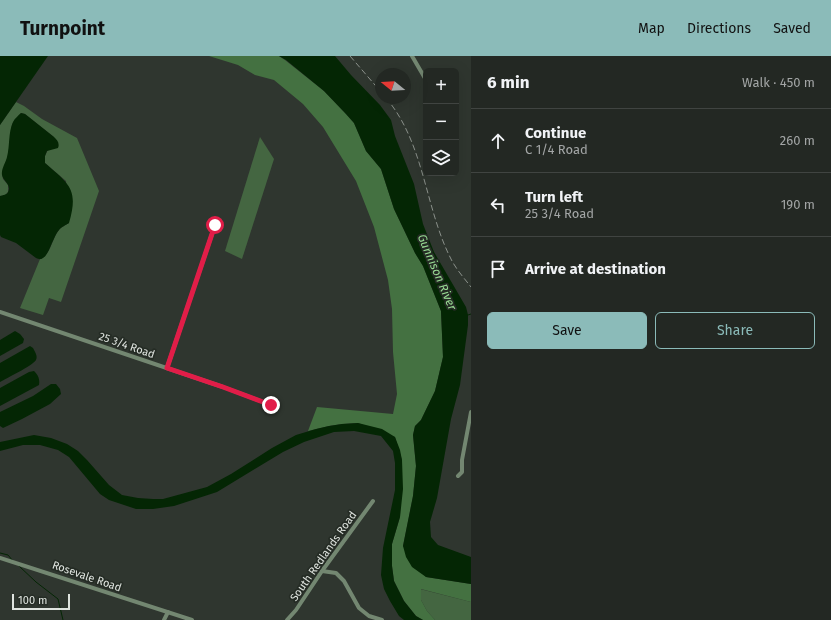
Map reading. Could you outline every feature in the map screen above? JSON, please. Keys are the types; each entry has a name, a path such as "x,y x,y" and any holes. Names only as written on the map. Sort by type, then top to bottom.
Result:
{"street":[{"path":"412,56 423,75"},
{"path":"167,368 215,225"},
{"name":"25 3/4 Road","path":"0,312 223,387 271,405"},
{"path":"458,476 462,472 462,460 471,412"},
{"name":"South Redlands Road","path":"287,620 296,610 322,571 373,501"},
{"name":"Rosevale Road","path":"0,558 168,612"},
{"path":"322,571 336,573 344,581 359,608 369,616 382,620"},
{"path":"164,620 168,612 192,620"}],"shaded area":[{"path":"209,56 279,56 324,91 354,123 366,151 381,169 394,209 415,253 423,266 441,311 443,357 435,391 421,420 415,426 413,435 416,466 413,496 403,546 426,577 471,584 471,602 421,589 421,600 427,611 435,620 423,620 416,616 404,601 394,581 392,544 400,517 402,460 395,437 358,423 329,426 308,431 317,407 393,414 397,394 393,352 392,309 388,280 374,227 356,181 323,127 303,104 274,80 255,75 238,65"},
{"path":"16,102 42,119 77,138 99,191 61,302 49,298 43,315 20,308 40,259 47,254 59,230 69,223 66,181 45,163 45,156 54,137 25,114 21,113 12,124 8,156 2,173 3,179 8,185 8,192 5,195 0,196 0,125"},
{"path":"260,137 274,159 242,259 225,251"},
{"path":"420,589 471,602 471,620 435,620 427,611 421,600"}],"water":[{"path":"0,56 48,56 0,125"},
{"name":"Gunnison River","path":"279,56 335,56 375,100 375,104 380,105 391,120 395,136 414,184 423,224 434,252 466,307 468,325 460,385 451,419 437,498 430,522 431,537 438,545 471,557 471,584 426,577 412,567 406,557 403,546 413,496 416,466 413,435 415,426 421,420 435,391 443,357 441,311 423,266 415,253 394,209 381,169 366,151 354,123 324,91"},
{"path":"21,113 25,114 57,140 59,145 58,148 47,151 45,163 66,182 70,188 73,202 69,223 59,230 47,253 40,259 36,258 16,243 1,237 0,235 0,196 7,194 9,190 9,187 2,175 2,170 8,153 11,126"},
{"path":"15,331 24,339 23,343 0,356 0,340"},
{"path":"30,346 33,348 37,357 34,363 0,382 0,363"},
{"path":"34,371 37,374 39,385 0,406 0,388 29,372"},
{"path":"51,384 56,384 60,389 61,394 50,404 3,428 0,426 0,412 33,396"},
{"path":"358,423 382,429 395,437 400,450 402,460 403,489 400,517 392,544 394,581 404,601 416,616 423,620 404,620 399,616 384,589 381,575 383,548 395,490 395,463 393,451 381,436 354,431 334,432 304,442 283,452 217,492 174,506 153,509 136,509 109,500 100,494 69,457 58,450 40,445 23,445 0,451 0,442 34,435 51,438 67,444 78,451 109,485 122,495 138,498 163,499 207,487 296,435 329,426"}],"waterway":[{"path":"0,553 8,555 13,561"},
{"path":"19,566 36,582 58,599 63,620"}],"railway":[{"path":"350,56 375,85"},
{"path":"391,104 399,115 409,134 435,217 450,257 471,287"}],"route":[{"path":"215,225 167,368 271,405"}]}
